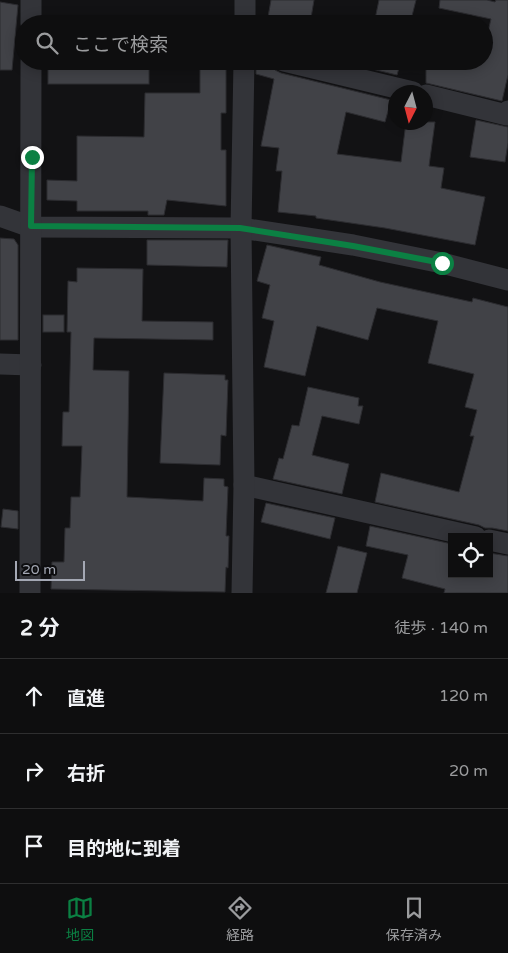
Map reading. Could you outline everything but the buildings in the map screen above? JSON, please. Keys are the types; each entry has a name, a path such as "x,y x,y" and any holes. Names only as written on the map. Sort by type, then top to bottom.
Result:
{"street":[{"path":"31,0 31,15"},
{"path":"245,0 245,15"},
{"path":"30,593 31,70"},
{"path":"242,593 244,485 240,228 244,70"},
{"path":"321,70 388,86"},
{"path":"433,98 507,115 508,111"},
{"path":"0,216 31,226 240,228 353,246 442,263 508,280"},
{"path":"0,364 31,365"},
{"path":"244,485 458,533"},
{"path":"493,541 508,544"}],"route":[{"path":"32,157 31,226 240,228 353,246 442,263"}]}
